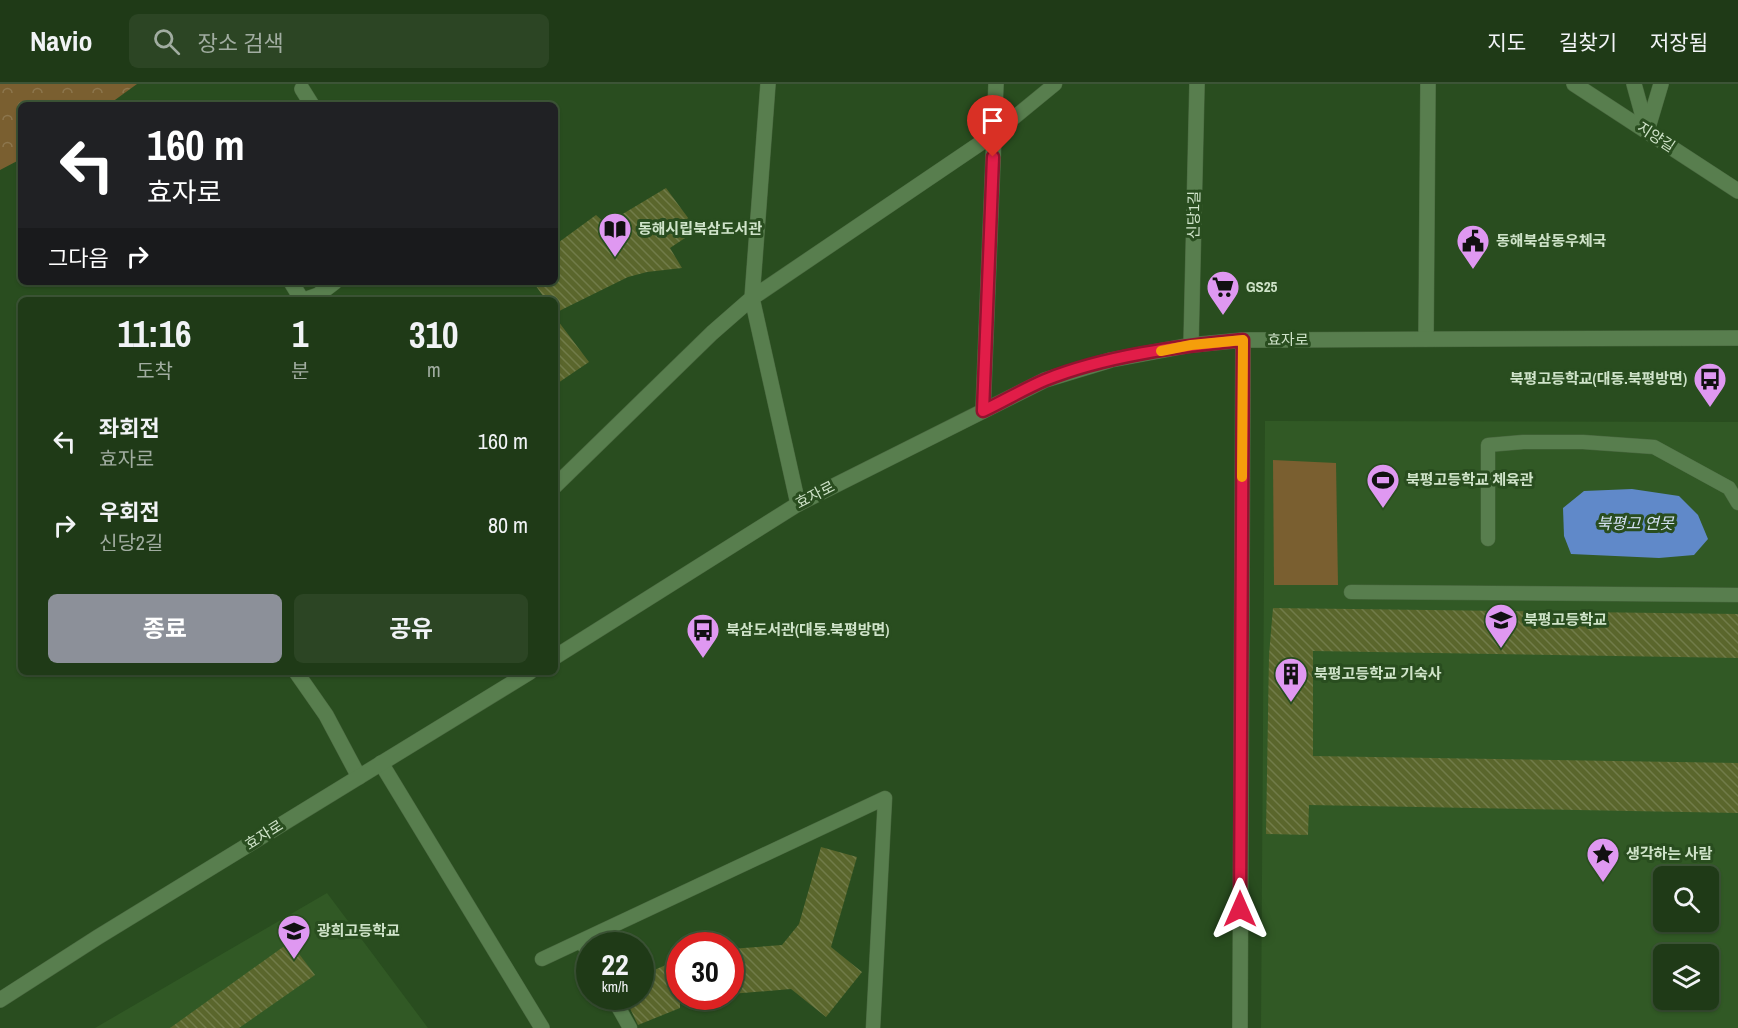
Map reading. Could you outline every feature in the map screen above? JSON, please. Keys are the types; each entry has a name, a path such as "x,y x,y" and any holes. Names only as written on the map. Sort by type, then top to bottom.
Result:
{"street":[{"path":"768,84 752,298 798,504"},
{"path":"983,411 996,84"},
{"name":"신당1길","path":"1191,345 1197,84"},
{"path":"1426,339 1428,84"},
{"name":"지양길","path":"1574,84 1738,191"},
{"path":"1634,84 1647,131"},
{"path":"1647,131 1661,84"},
{"path":"302,89 310,102"},
{"path":"558,483 712,333 752,298 994,134"},
{"path":"312,297 331,285"},
{"name":"효자로","path":"558,655 798,504 1045,380 1111,360 1191,345 1243,340 1738,338"},
{"path":"1240,1028 1243,340"},
{"path":"299,675 326,715 359,777"},
{"name":"효자로","path":"0,1000 98,937 525,675"},
{"path":"381,763 542,1028"}],"lane":[{"path":"994,134 1055,84"},
{"path":"1488,539 1488,445 1523,442 1583,442 1654,447 1729,489 1738,503"},
{"path":"1351,592 1738,595"},
{"path":"600,932 885,798 873,1028"},
{"path":"542,959 576,943"},
{"path":"620,1010 630,1028"}],"shaded area":[{"name":"북평고등학교","path":"1265,421 1738,422 1738,1028 1261,1028"},
{"name":"광희고등학교","path":"327,893 428,1028 95,1028"}],"green space":[{"path":"0,84 137,84 112,102 18,102 18,161 0,170"},
{"path":"1273,460 1336,463 1338,585 1274,585"}],"water":[{"name":"북평고 연못","path":"1632,489 1679,496 1698,515 1708,539 1694,555 1659,558 1571,554 1564,536 1563,508 1584,491"}],"building":[{"name":"동해시립북삼도서관","path":"666,188 697,230 670,248 682,268 647,272 628,277 558,312 558,297 544,297 535,285 558,285 558,243 596,215 606,224"},
{"path":"558,321 589,362 558,383"},
{"path":"1273,608 1738,614 1738,658 1313,651 1313,756 1738,763 1738,813 1309,805 1308,835 1266,834 1269,655"},
{"path":"821,847 857,857 831,947 862,972 826,1017 791,989 744,993 744,948 782,945 799,924"},
{"path":"290,942 315,975 239,1028 170,1028"},
{"path":"666,965 666,1010 675,1010 638,1025 631,1010 654,1010 654,970"}],"slow traffic":[{"path":"1161,351 1191,345 1243,340 1242,477"}],"place":[{"name":"동해시립북삼도서관","path":"615,258"},
{"name":"동해북삼동우체국","path":"1473,270"},
{"name":"GS25","path":"1223,316"},
{"name":"북평고등학교(대동.북평방면)","path":"1710,408"},
{"name":"북평고등학교 체육관","path":"1383,509"},
{"name":"북평고등학교","path":"1501,649"},
{"name":"북삼도서관(대동.북평방면)","path":"703,659"},
{"name":"북평고등학교 기숙사","path":"1291,703"},
{"name":"생각하는 사람","path":"1603,883"},
{"name":"광희고등학교","path":"294,960"}],"route":[{"path":"993,157 983,411 1045,380 1111,360 1191,345 1243,340 1240,909"}]}
